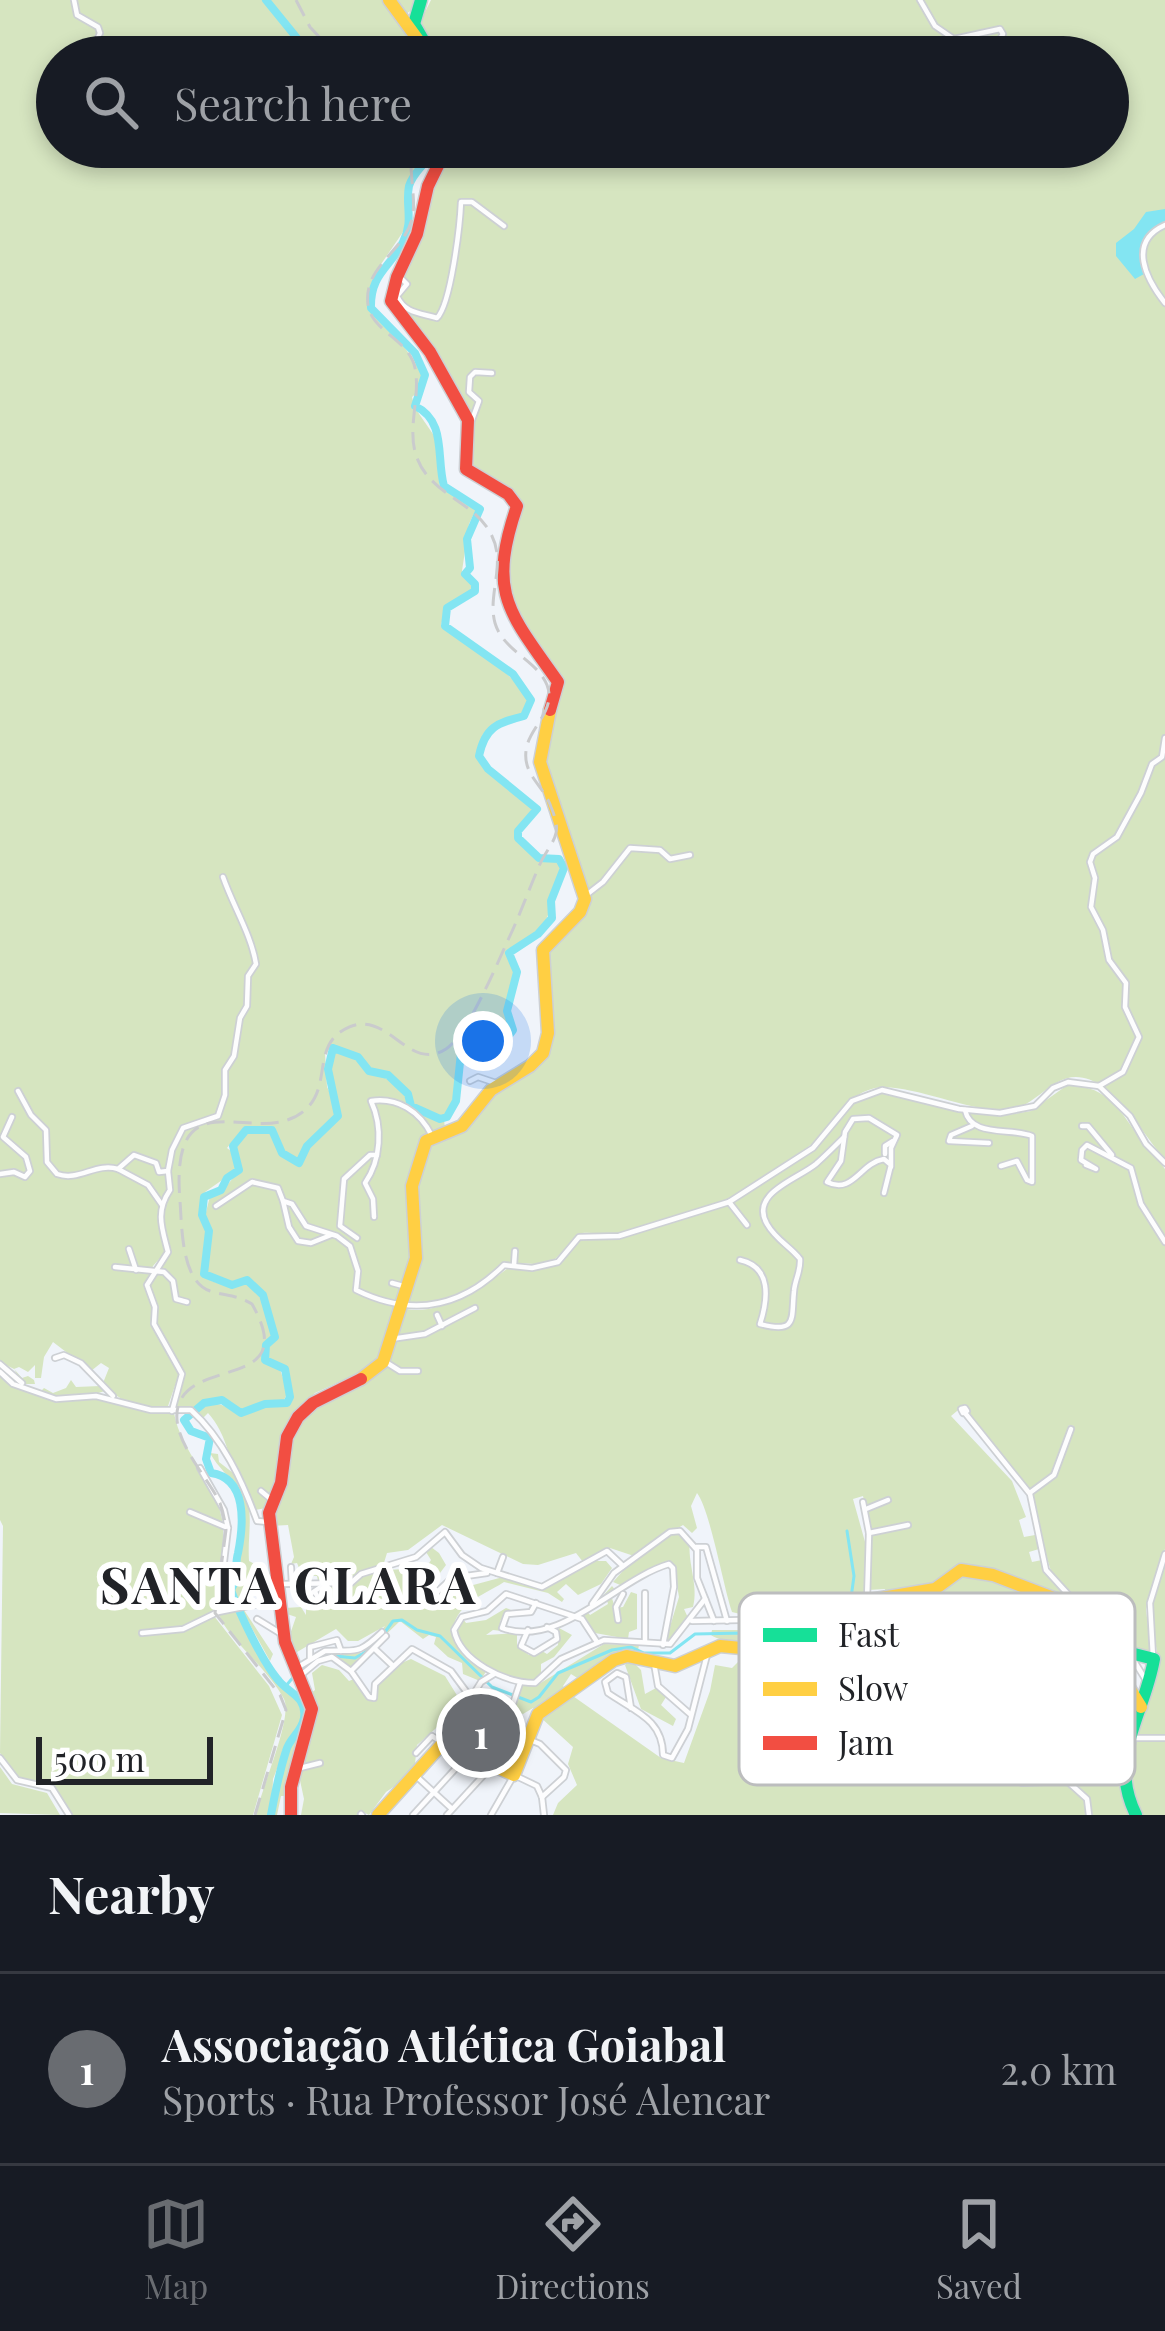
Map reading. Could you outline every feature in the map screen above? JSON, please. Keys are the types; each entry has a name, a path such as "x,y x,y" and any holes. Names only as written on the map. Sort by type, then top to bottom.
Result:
{"main road":[{"path":"388,0 416,36"},
{"path":"421,0 414,24 421,36"},
{"path":"290,1815 296,1768 312,1712 283,1635 268,1522 287,1436 313,1403 371,1374 384,1361 417,1246 412,1186 425,1144 432,1136 462,1126 499,1084 543,1053 548,1036 543,950 580,912 586,890 540,763 541,743 558,694 557,679 504,598 505,541 517,506 508,494 466,469 469,425 448,373 392,304 437,168"},
{"path":"917,1593 931,1591 957,1571 968,1569 1037,1593"},
{"path":"378,1815 443,1743 514,1774 538,1714 606,1663 624,1656 678,1666 709,1649 739,1648"},
{"path":"1135,1653 1154,1657 1135,1720"},
{"path":"1135,1697 1141,1707"},
{"path":"1127,1785 1136,1815"}],"street":[{"path":"74,0 77,15 98,27 99,36"},
{"path":"920,0 935,26 950,36"},
{"path":"972,36 1000,29 1001,36"},
{"path":"398,275 407,284 398,296 403,306 437,318 447,307 452,262 462,230 461,202 467,200 504,226"},
{"path":"1165,225 1152,233 1142,255 1147,278 1165,303"},
{"path":"469,425 479,401 469,392 470,377 475,372 492,373"},
{"path":"1100,1086 1124,1072 1139,1037 1125,1007 1124,979 1109,960 1103,930 1091,907 1095,874 1090,862 1124,826 1151,764 1162,757 1165,738"},
{"path":"586,890 603,882 630,848 660,850 670,859 690,855"},
{"path":"172,1411 182,1374 154,1324 154,1303 147,1286 168,1252 160,1225 162,1205 170,1192 168,1171 184,1128 218,1116 225,1095 225,1070 248,1006 248,976 256,964 253,945 233,911 223,877"},
{"path":"470,1081 478,1077 499,1084"},
{"path":"283,1201 292,1204 306,1226 348,1244 354,1257 356,1290 401,1306 429,1307 476,1287 504,1265 555,1264 569,1256 579,1237 620,1236 729,1202 813,1148 848,1105 870,1093 896,1091 965,1110 1009,1112 1035,1106 1059,1084 1078,1081 1100,1086 1134,1120 1146,1144 1165,1163"},
{"path":"18,1091 46,1130 47,1162 57,1174 68,1178 105,1165 146,1184 162,1205"},
{"path":"374,1217 373,1199 364,1184 377,1155 380,1119 371,1103 374,1099 407,1106 432,1136"},
{"path":"965,1110 972,1126"},
{"path":"891,1166 878,1159 848,1185 830,1185 827,1177 841,1161 851,1121 862,1116 897,1138"},
{"path":"0,1174 14,1172 25,1177 30,1171 26,1157 3,1136 12,1118"},
{"path":"989,1143 950,1141 952,1134 972,1126 1032,1136 1032,1182 1017,1161 1001,1166"},
{"path":"1082,1126 1088,1126 1116,1159"},
{"path":"765,1204 776,1189 844,1138"},
{"path":"885,1154 885,1147 897,1138"},
{"path":"884,1192 897,1138"},
{"path":"1086,1165 1080,1158 1085,1146 1131,1168 1141,1204 1165,1242"},
{"path":"118,1169 134,1155 156,1163 161,1173 168,1171"},
{"path":"357,1238 340,1226 344,1179 370,1155 377,1155"},
{"path":"216,1206 238,1188 256,1181 278,1189 288,1226 298,1241 308,1244 335,1235"},
{"path":"740,1261 757,1266 764,1275 760,1324 778,1329 789,1323 795,1313 794,1288 802,1264 767,1224 758,1184"},
{"path":"729,1202 747,1225"},
{"path":"130,1249 136,1270"},
{"path":"514,1265 515,1251"},
{"path":"115,1267 155,1270 173,1281 177,1300 187,1301"},
{"path":"392,1283 407,1287"},
{"path":"391,1340 419,1336 475,1308"},
{"path":"437,1315 442,1326"},
{"path":"55,1358 71,1357 117,1400"},
{"path":"384,1361 400,1371 418,1371"},
{"path":"0,1368 14,1384 56,1399 96,1396 196,1414 219,1437 256,1519 268,1522"},
{"path":"81,1378 89,1375"},
{"path":"965,1413 1030,1493 1050,1576 1066,1593"},
{"path":"1030,1493 1054,1475 1071,1429"},
{"path":"200,1468 224,1510 228,1528 218,1612"},
{"path":"261,1491 274,1501"},
{"path":"869,1593 864,1505 888,1500"},
{"path":"190,1512 228,1528"},
{"path":"869,1533 908,1525"},
{"path":"592,1604 602,1585 623,1566 673,1531 700,1543 727,1621"},
{"path":"255,1589 276,1584 351,1583 359,1574 415,1558 445,1532 463,1556 483,1571"},
{"path":"700,1543 696,1575 714,1622"},
{"path":"1032,1551 1041,1549"},
{"path":"437,1592 451,1578 483,1571 544,1588 607,1551 623,1566"},
{"path":"1154,1657 1150,1603 1165,1554"},
{"path":"495,1573 503,1556"},
{"path":"494,1635 505,1630 520,1634 577,1617 663,1565 673,1568 675,1585 663,1645"},
{"path":"291,1567 303,1598 327,1583"},
{"path":"618,1620 616,1606 626,1589"},
{"path":"315,1592 322,1605"},
{"path":"645,1592 645,1641"},
{"path":"597,1642 584,1620 503,1594 488,1611 472,1612 457,1621 455,1639 494,1674 538,1682 560,1660 597,1642 671,1644 705,1599"},
{"path":"142,1633 188,1628 218,1612 278,1600"},
{"path":"505,1630 500,1623 506,1615 517,1610 531,1612 536,1603"},
{"path":"257,1619 283,1635"},
{"path":"690,1621 739,1620"},
{"path":"520,1634 522,1649 536,1652 556,1639 554,1630 545,1627"},
{"path":"297,1673 325,1651 362,1651 384,1634 350,1671"},
{"path":"310,1659 310,1647 332,1639 341,1651"},
{"path":"374,1648 392,1666"},
{"path":"297,1673 328,1657 350,1671 374,1699 375,1685 414,1649 451,1671 472,1696 498,1708"},
{"path":"632,1708 626,1677 610,1675 606,1691 657,1727 664,1757 670,1759 692,1716 709,1649"},
{"path":"1135,1662 1149,1685"},
{"path":"654,1663 658,1687 692,1716"},
{"path":"416,1753 432,1736 443,1743 483,1680 494,1674"},
{"path":"415,1775 449,1812 492,1766 518,1682"},
{"path":"504,1729 542,1746 566,1772 542,1797"},
{"path":"1135,1739 1165,1738"},
{"path":"413,1815 468,1755"},
{"path":"0,1758 16,1780 53,1789 69,1815"},
{"path":"296,1768 320,1763"},
{"path":"491,1815 514,1774 535,1784 544,1815"},
{"path":"1071,1785 1089,1803 1089,1815"}],"green space":[{"path":"0,0 416,0 412,10 398,19 411,36 36,36 36,168 420,168 407,183 407,226 373,276 370,309 424,376 412,397 435,437 440,487 476,509 462,571 474,587 446,606 441,625 469,641 530,698 522,715 500,721 483,734 478,757 536,809 517,831 518,839 540,861 557,862 561,869 544,923 508,953 513,972 512,1030 462,1042 447,1114 414,1106 397,1084 347,1051 332,1047 325,1053 327,1087 337,1115 320,1132 297,1163 283,1153 272,1128 244,1127 227,1148 236,1155 238,1169 202,1199 207,1230 202,1273 217,1283 233,1284 207,1273 211,1233 205,1216 210,1196 221,1192 241,1169 234,1146 249,1132 270,1132 281,1154 299,1165 309,1147 339,1116 330,1068 335,1051 393,1083 417,1110 424,1115 444,1120 445,1128 424,1136 407,1190 413,1249 387,1343 374,1366 315,1393 293,1416 283,1439 278,1480 266,1508 255,1510 241,1475 237,1478 249,1508 249,1561 264,1569 257,1571 262,1578 247,1586 248,1597 243,1600 249,1604 242,1607 273,1654 270,1661 233,1594 242,1542 241,1499 210,1453 218,1454 219,1462 237,1476 214,1421 208,1413 203,1418 196,1412 212,1404 240,1414 263,1406 240,1412 220,1398 204,1401 193,1411 172,1410 183,1372 156,1326 155,1301 148,1285 168,1249 145,1284 153,1304 151,1324 179,1374 167,1409 124,1400 103,1383 109,1368 101,1363 91,1371 53,1342 44,1357 41,1378 35,1378 35,1365 28,1372 0,1362 0,1175 21,1175 0,1173","holes":["248,1279 264,1294 276,1334 267,1345 266,1359 277,1364 266,1362 264,1345 273,1336 262,1295 246,1282 233,1284","278,1364 286,1369 291,1395 288,1404 266,1405 284,1400 288,1392"]},
{"path":"431,0 1165,0 1165,1159 1118,1101 1089,1079 1073,1077 1024,1105 1000,1110 902,1089 875,1088 853,1098 808,1147 720,1203 619,1233 582,1233 553,1261 503,1262 459,1293 406,1305 418,1261 414,1191 428,1144 461,1131 495,1092 545,1057 552,1029 547,954 589,902 545,756 563,682 510,601 508,549 522,507 516,495 470,467 472,426 464,404 395,296 442,168 1129,168 1129,36 426,36 419,24"},
{"path":"1066,1086 1091,1089 1126,1118 1165,1169 1165,1549 1146,1609 1151,1653 1135,1649 1135,1593 1070,1593 1052,1574 1033,1492 1056,1478 1074,1426 1069,1425 1051,1476 1030,1491 963,1406 951,1416 1012,1481 1026,1517 1019,1520 1024,1537 1035,1535 1039,1549 1029,1552 1032,1562 1042,1560 1048,1575 1065,1593 1048,1593 965,1567 934,1587 898,1593 868,1590 872,1534 863,1496 853,1499 867,1549 864,1593 739,1593 739,1614 732,1612 697,1493 691,1506 697,1528 692,1533 683,1525 634,1556 610,1548 583,1562 576,1553 538,1565 523,1564 442,1525 408,1550 387,1553 383,1566 360,1571 348,1582 323,1568 322,1581 318,1581 317,1576 302,1575 297,1563 291,1564 288,1525 271,1526 284,1455 294,1429 310,1410 379,1370 392,1351 406,1309 447,1304 508,1268 550,1266 581,1240 616,1240 728,1205 810,1154 853,1103 878,1093 1001,1116 1031,1111"},
{"path":"14,1369 22,1378 34,1380 35,1384 23,1384"},
{"path":"0,1374 12,1384 40,1392 66,1388 71,1380 76,1387 100,1386 105,1391 71,1401 96,1397 174,1413 222,1519 214,1616 269,1686 282,1715 253,1815 70,1815 56,1788 19,1779 0,1753"},
{"path":"677,1531 690,1541 694,1599 693,1607 684,1609 689,1620 673,1641 665,1643 679,1597 674,1568 664,1563 625,1587 613,1582 629,1564"},
{"path":"431,1547 446,1565 431,1585 436,1595 503,1577 547,1588 591,1561 606,1561 612,1568 601,1584 578,1595 566,1584 557,1592 562,1602 548,1593 504,1582 470,1603 458,1615 452,1635 487,1670 480,1681 463,1674 462,1663 434,1644 436,1637 423,1639 400,1621 350,1669 329,1655 300,1672 326,1653 362,1653 385,1626 358,1641 348,1641 336,1629 292,1655 287,1643 296,1617 284,1613 285,1608 301,1607 306,1615 306,1606 317,1598 321,1608 326,1606 326,1585 351,1585 377,1572 426,1568 431,1560 426,1552"},
{"path":"1165,1558 1165,1815 1139,1815 1128,1785 1135,1785 1135,1728 1154,1681 1154,1600"},
{"path":"974,1572 1040,1593 936,1593 959,1576"},
{"path":"612,1586 617,1592 611,1595 615,1608 623,1607 631,1592 637,1594 637,1629 629,1632 628,1639 595,1633 582,1614 586,1610 590,1615 608,1604 606,1597 599,1600"},
{"path":"506,1608 511,1610 500,1621 502,1631 486,1635 517,1633 517,1646 529,1655 547,1654 558,1645 559,1628 572,1635 554,1657 541,1664 541,1676 533,1682 488,1667 468,1651 455,1631 463,1619 466,1623 486,1620"},
{"path":"236,1609 270,1673 298,1699 302,1710 301,1726 286,1746 273,1779 272,1802 287,1749 304,1726 302,1701 308,1706 304,1729 284,1791 287,1796 281,1796 277,1815 256,1815 286,1708 270,1678 221,1620 219,1613"},
{"path":"712,1630 739,1630 739,1639 720,1639 711,1635"},
{"path":"604,1644 639,1645 637,1656 615,1657 579,1679 571,1674 563,1686 567,1691 540,1711 513,1711 522,1685 539,1684"},
{"path":"411,1659 445,1676 458,1697 447,1716 417,1745 414,1773 386,1792 369,1815 361,1811 360,1815 301,1815 304,1799 298,1771 309,1732 309,1695 315,1690 312,1673 322,1665 339,1670 376,1699 376,1687 394,1666"},
{"path":"631,1660 641,1670 645,1694 656,1688 666,1697 661,1705 676,1719 673,1726 641,1709 625,1665"},
{"path":"739,1661 739,1785 1123,1785 1133,1815 553,1815 577,1785 568,1764 573,1747 539,1716 570,1694 661,1758 684,1763 715,1665 732,1668"},
{"path":"0,1767 12,1784 47,1793 60,1815 0,1813"}],"water":[{"path":"1165,209 1165,222 1151,230 1143,243 1144,274 1135,279 1116,256 1116,243 1146,212"}],"waterway":[{"path":"266,0 295,36"},
{"path":"271,1815 286,1751 303,1723 304,1711 266,1662 235,1600 231,1590 242,1516 237,1493 231,1483 211,1473 206,1459 210,1438 191,1431 184,1420 204,1403 222,1400 241,1413 265,1404 287,1403 290,1397 285,1369 265,1360 266,1345 275,1337 263,1295 247,1280 232,1285 204,1274 209,1231 202,1215 204,1197 221,1190 239,1170 233,1146 246,1130 272,1130 282,1153 299,1163 307,1146 338,1116 328,1069 333,1048 358,1057 369,1071 388,1075 408,1094 411,1106 440,1119 447,1117 456,1101 462,1043 513,1030 507,1011 517,972 509,953 552,918 551,901 564,868 559,859 539,858 518,838 518,831 537,809 479,756 489,732 524,716 531,700 513,674 445,626 447,608 475,591 465,574 470,568 467,539 480,509 444,486 436,431 415,406 425,375 415,353 371,308 377,279 406,234 408,193 421,168"},
{"path":"847,1531 852,1593"},
{"path":"380,1639 393,1621 402,1620 440,1636 492,1687 531,1702 558,1673 612,1650 631,1647 644,1653 670,1653 695,1634 739,1633"},
{"path":"302,1669 325,1655 355,1658 369,1650"},
{"path":"285,1687 295,1675"}],"railway":[{"path":"296,0 318,36"},
{"path":"255,1815 286,1710 280,1695 215,1613 226,1530 220,1503 183,1440 177,1414 191,1388 255,1360 263,1348 263,1330 252,1304 210,1291 193,1276 183,1238 180,1161 188,1137 202,1125 286,1121 305,1110 318,1089 330,1044 349,1027 376,1027 420,1053 433,1054 454,1042 481,999 556,830 548,800 526,759 528,743 548,703 547,685 499,633 493,612 497,556 491,534 474,513 432,481 417,458 415,368 406,350 376,322 368,305 372,280 412,219 411,168"}],"traffic: fast":[{"path":"421,0 414,24 421,36"},
{"path":"1135,1654 1154,1659 1135,1722"},
{"path":"1127,1785 1136,1815"}],"traffic: slow":[{"path":"389,0 415,36"},
{"path":"361,1379 383,1362 416,1258 412,1186 426,1141 462,1126 491,1090 543,1053 548,1033 543,950 580,912 585,899 540,762 550,710"},
{"path":"911,1593 935,1589 961,1570 993,1575 1040,1593"},
{"path":"378,1815 443,1743 514,1775 538,1714 614,1660 627,1656 675,1666 720,1646 739,1648"},
{"path":"1135,1697 1141,1707"}],"traffic: jam":[{"path":"437,168 391,301 430,352 468,420 466,469 508,494 517,506 508,536 504,582 516,619 558,682 550,710"},
{"path":"291,1815 291,1787 312,1709 285,1642 269,1513 281,1483 287,1437 298,1417 313,1403 361,1379"}],"place":[{"name":"Associação Atlética Goiabal","path":"481,1733"}],"district":[{"name":"SANTA CLARA","path":"289,1586"}]}
